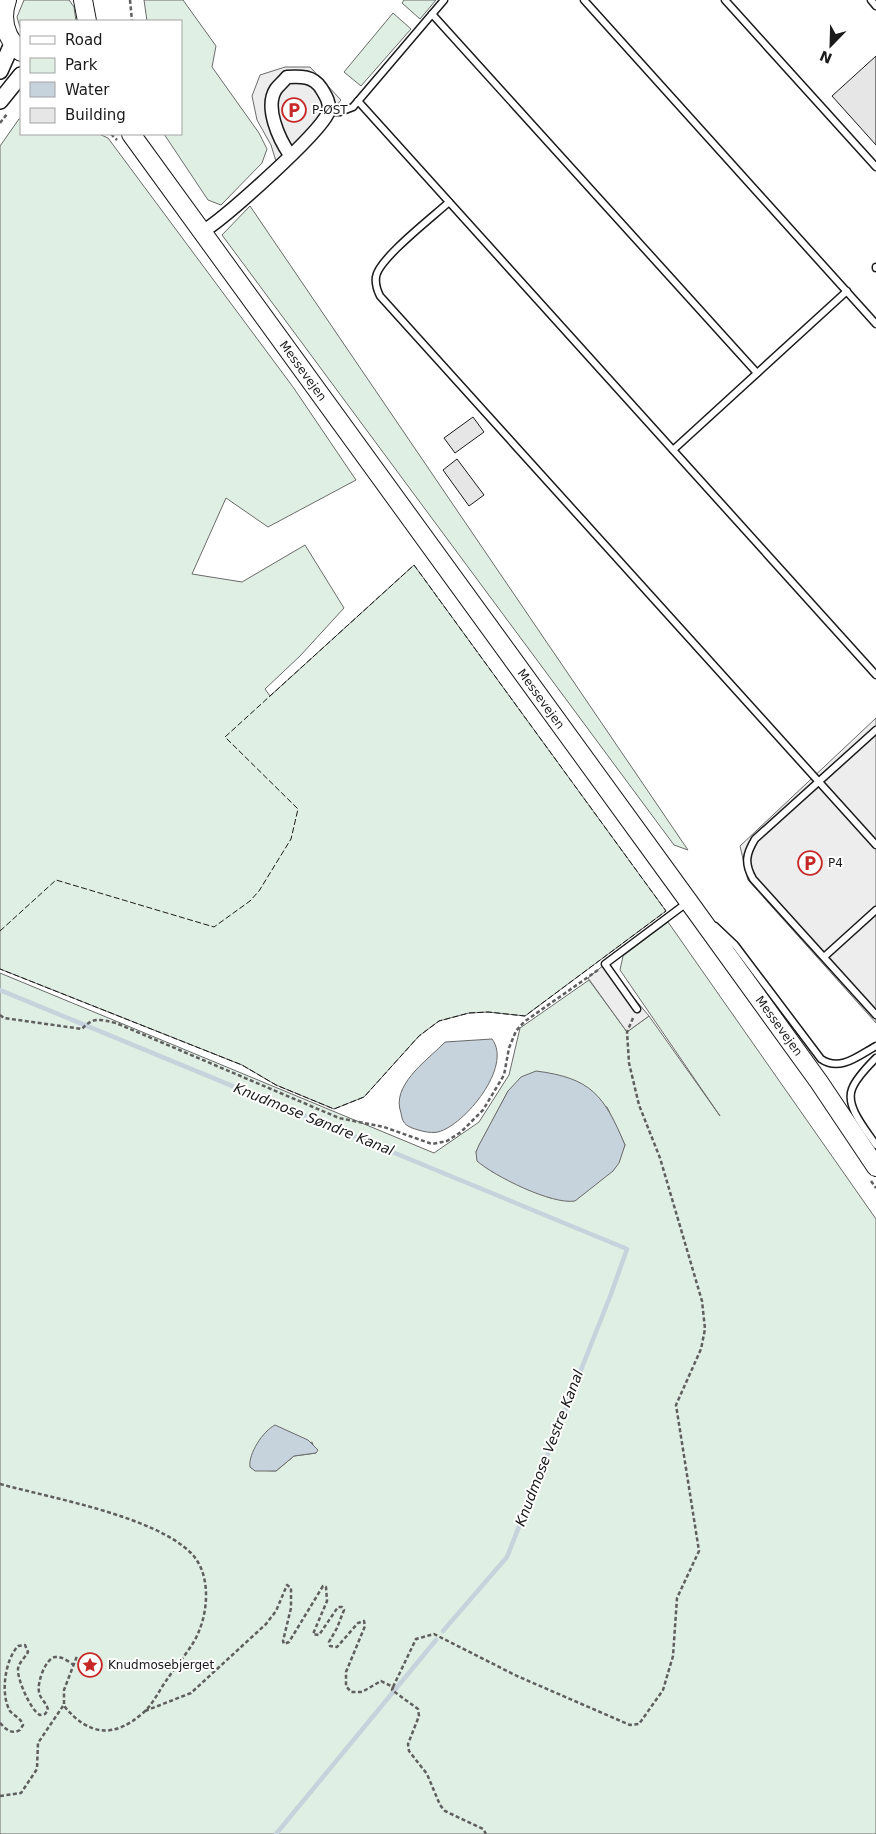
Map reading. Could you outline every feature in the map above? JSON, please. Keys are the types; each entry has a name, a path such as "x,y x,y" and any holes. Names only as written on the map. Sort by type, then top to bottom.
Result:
{"main road":[{"path":"7,0 3,20 5,31 17,48"},
{"path":"83,0 87,20"},
{"name":"Messevejen","path":"132,135 819,1082 876,1167"}],"street":[{"path":"0,71 17,48"},
{"path":"0,101 20,76"},
{"path":"202,232 290,155 319,127 328,112 329,101 320,86 305,76 287,78 275,90 272,112 276,132 290,155"}],"lane":[{"path":"328,112 347,110 358,101 444,0"},
{"path":"584,0 876,324"},
{"path":"725,0 876,167"},
{"path":"871,0 876,6"},
{"path":"432,14 757,373"},
{"path":"358,101 876,675"},
{"path":"449,202 385,260 376,278 380,296 876,845"},
{"path":"673,450 847,292"},
{"path":"876,730 755,838 746,859 747,869 753,879 876,1015"},
{"path":"637,1009 605,964 689,902 736,945 821,1060 829,1065 841,1065 876,1046"},
{"path":"824,957 876,910"},
{"path":"876,1058 852,1089 852,1097 854,1111 876,1146"}],"path":[{"path":"130,0 132,20"},
{"path":"0,1015 4,1018 82,1029 88,1022 96,1018 116,1023 339,1118 384,1127 432,1144 447,1141 461,1132 483,1110 504,1075 509,1048 516,1031 524,1022 605,964"},
{"path":"486,1834 483,1829 445,1811 440,1805 427,1774 409,1751 408,1744 419,1716 418,1708 392,1690 416,1639 434,1634 525,1680 630,1725 639,1724 663,1690 673,1656 678,1598 699,1551 676,1405 701,1348 705,1329 702,1301 660,1158 639,1104 629,1063 627,1032 637,1009"},
{"path":"0,1484 136,1521 166,1534 192,1553 206,1577 205,1602 199,1631 145,1711"},
{"path":"64,1706 77,1722 109,1731 124,1726 145,1711 191,1694 266,1624 276,1611 287,1585 291,1588 292,1608 283,1641 284,1644 289,1642 323,1586 326,1587 327,1600 313,1634 319,1635 338,1607 342,1607 344,1610 329,1642 330,1646 336,1647 358,1622 364,1621 365,1626 346,1672 344,1681 346,1686 354,1693 362,1692 381,1681 393,1687"},
{"path":"0,1724 13,1732 20,1730 23,1725 22,1721 9,1708 6,1692 11,1654 18,1646 25,1645 28,1652 18,1667 20,1680 32,1707 40,1715 45,1714 48,1710 38,1691 40,1679 48,1662 56,1657 60,1657 74,1665"},
{"path":"0,1796 21,1793 37,1769 38,1743 64,1706 64,1690 77,1656"}],"green space":[{"path":"24,0 69,0 74,7 76,20 20,20 20,28 17,17"},
{"path":"144,0 183,0 216,46 212,67 259,133 267,149 262,163 221,205 208,200 165,135 182,135 182,20 147,20"},
{"path":"404,0 436,0 420,19 402,3"},
{"path":"393,13 411,29 361,86 344,72"},
{"path":"19,119 20,135 101,135 108,138 293,387 356,480 268,527 226,498 192,574 242,582 305,545 344,608 300,656 265,689 270,696 414,565 666,911 525,1016 488,1012 469,1013 439,1021 419,1036 364,1097 334,1109 276,1085 242,1065 0,969 0,146"},
{"path":"250,206 688,850 674,845 222,235"},
{"path":"668,922 876,1219 876,1834 0,1834 0,973 434,1153 479,1122 509,1075 520,1028 589,980 627,1032 649,1016 720,1116 620,970 623,956","holes":["508,1091 607,1107 625,1145 613,1171 551,1198 491,1171 476,1152","312,1442 316,1453 294,1456 276,1471 255,1470 250,1467"]}],"shaded area":[{"name":"P-ØST","path":"285,67 310,67 341,100 279,171 271,145 257,120 252,96 260,75"},
{"name":"P4","path":"876,718 876,1023 748,880 740,846"},
{"path":"605,964 649,1016 627,1032 588,978"}],"water":[{"path":"492,1039 497,1050 496,1064 491,1078 483,1093 461,1118 438,1132 427,1132 405,1124 399,1103 401,1093 411,1075 427,1059 445,1042"},
{"path":"536,1071 570,1078 583,1084 593,1092 610,1113 625,1145 619,1163 613,1171 575,1201 552,1199 538,1194 496,1174 477,1161 476,1152 479,1145 508,1091 521,1077"},
{"path":"275,1425 308,1440 318,1450 316,1453 294,1456 276,1471 255,1471 250,1467 251,1456 257,1443"}],"building":[{"path":"876,56 876,145 832,96"},
{"path":"473,417 484,432 455,453 444,438"},
{"path":"457,459 484,495 469,506 443,470"}],"waterway":[{"name":"Knudmose Søndre Kanal","path":"0,990 627,1249 507,1557 443,1631"},
{"name":"Knudmose Vestre Kanal","path":"276,1834 436,1640"}],"fence":[{"path":"0,931 56,880 214,927 250,901 259,891 291,839 298,809 225,737 414,565 666,911 525,1016 488,1012 469,1013 439,1021 419,1036 364,1097 334,1109 276,1085 242,1065 0,969"}],"place":[{"name":"P-ØST","path":"294,110"},
{"name":"P4","path":"810,863"},
{"name":"Knudmosebjerget","path":"90,1665"}]}
